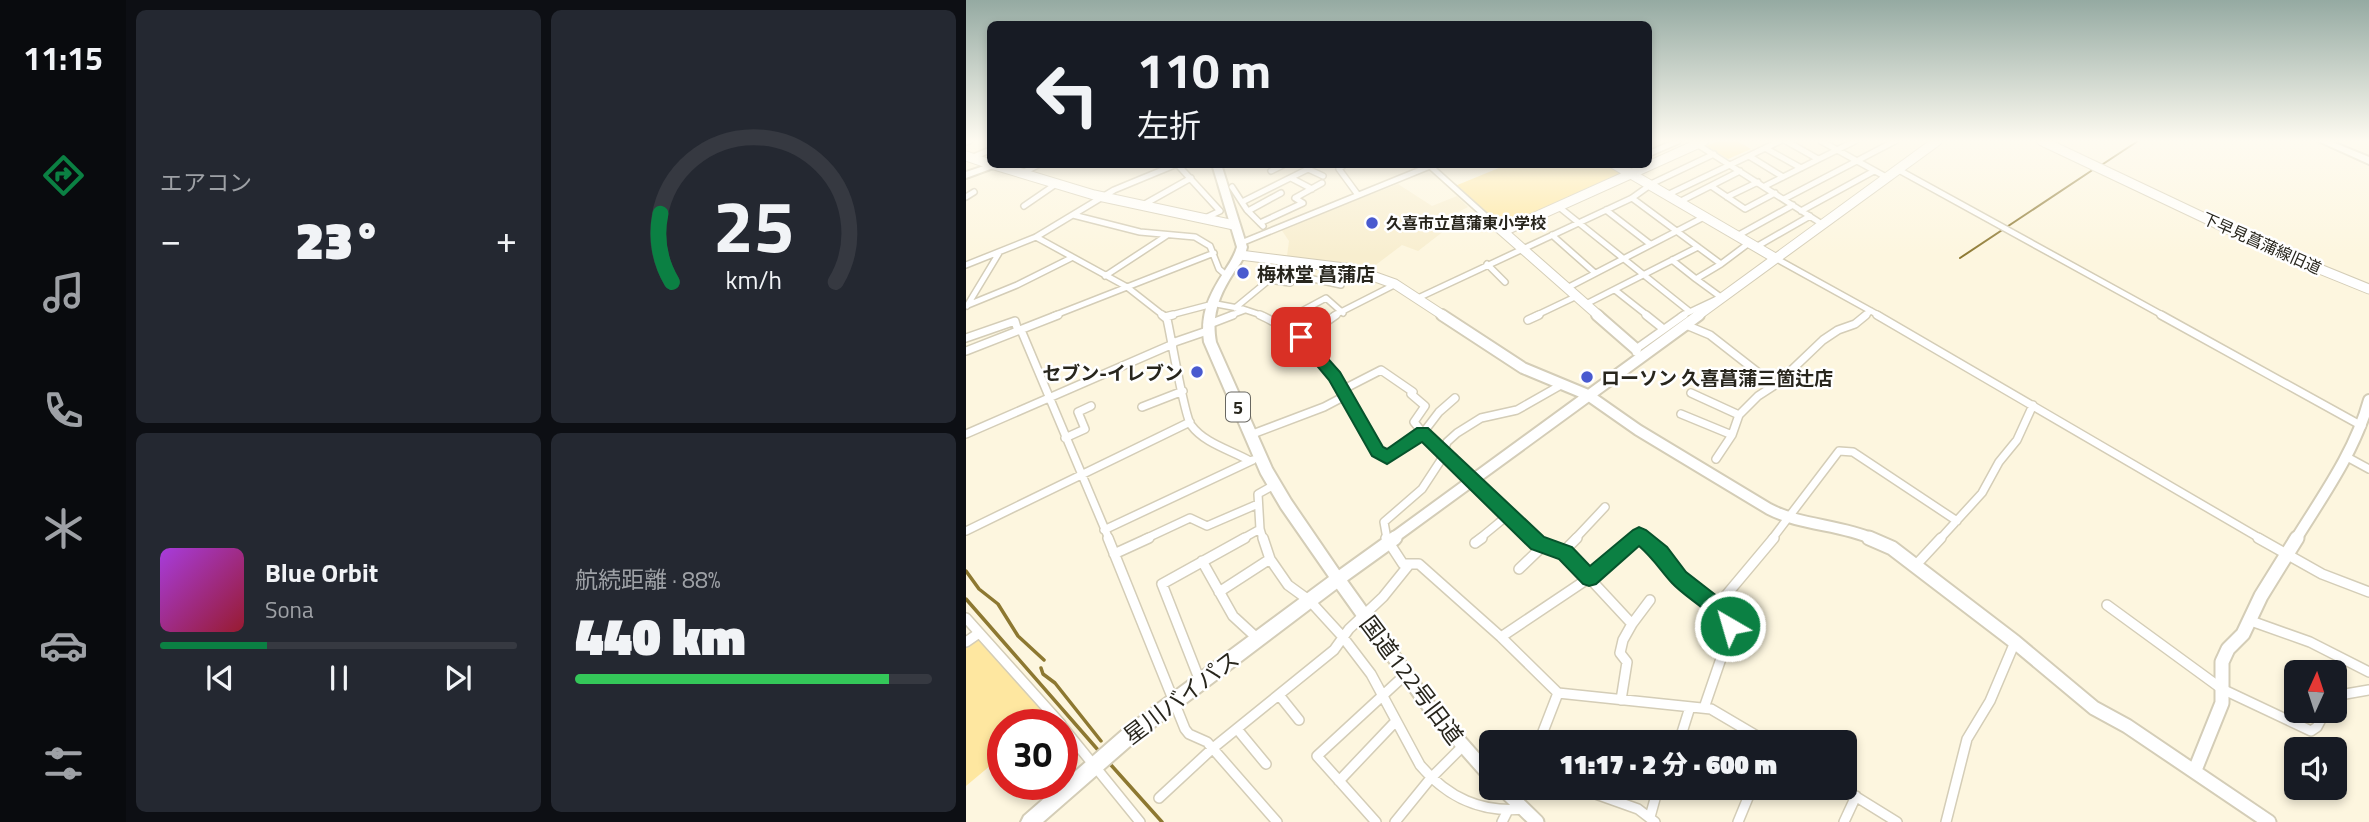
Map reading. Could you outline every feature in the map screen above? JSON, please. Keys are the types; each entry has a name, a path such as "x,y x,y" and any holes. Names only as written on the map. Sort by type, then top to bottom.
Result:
{"main road":[{"path":"1207,328 1209,304 1241,249 1221,179"},
{"name":"5","path":"1207,328 1250,435 1255,459 1338,579"},
{"name":"星川バイパス","path":"1030,822 1172,702 1338,579"}],"street":[{"path":"1042,179 1100,197 1234,225"},
{"path":"966,265 1036,237 1100,197 1142,179"},
{"path":"1143,205 1189,179"},
{"path":"1192,179 1220,211 1203,219"},
{"path":"1242,202 1288,179"},
{"path":"1294,179 1312,189"},
{"path":"1260,223 1303,203 1295,198 1312,189 1321,179"},
{"path":"1347,179 1358,195"},
{"path":"1241,249 1268,232 1397,179"},
{"path":"1448,179 1586,304 1637,354"},
{"path":"1502,229 1559,207 1618,179"},
{"path":"1639,179 2034,405 2288,555 2322,574 2369,593"},
{"path":"1418,298 1632,198 1664,179"},
{"path":"1667,195 1699,179"},
{"path":"1679,202 1723,179"},
{"path":"1754,179 1822,223"},
{"path":"1727,197 1776,179"},
{"path":"1784,199 1822,179"},
{"path":"1801,211 1859,179"},
{"path":"1637,354 1686,325 1883,179"},
{"path":"1917,179 2361,426"},
{"name":"下早見菖蒲線旧道","path":"2130,179 2268,248 2369,289"},
{"path":"1024,206 1056,184"},
{"path":"1710,186 1745,209 1775,193"},
{"path":"1233,187 1248,211 1268,232"},
{"path":"966,197 974,192"},
{"path":"1248,211 1281,193"},
{"path":"1632,198 1721,264"},
{"path":"1737,236 1793,205"},
{"path":"1559,207 1689,311"},
{"path":"1606,210 1650,244"},
{"path":"1073,215 1140,232 1195,237 1210,246 1219,269 1226,275"},
{"path":"1696,279 1753,245 1810,216"},
{"path":"1567,288 1704,217"},
{"path":"1552,234 1595,273"},
{"path":"1105,276 1167,235"},
{"path":"1036,237 1127,287 1165,317 1189,422 1206,439 1255,459"},
{"path":"1586,304 1698,247"},
{"path":"1241,249 1371,274 1396,284 1523,368 1588,396 1670,450 1789,519 1832,525 1870,536 1892,548 2015,642 2094,708 2127,726 2269,822"},
{"path":"967,306 976,286 999,252"},
{"path":"966,351 1214,253"},
{"path":"967,306 1071,258"},
{"path":"1672,260 1722,298"},
{"path":"1235,308 1269,280 1290,283 1315,263"},
{"path":"1487,264 1504,282"},
{"path":"1299,276 1341,285"},
{"path":"1302,339 1319,326 1396,284"},
{"path":"966,291 976,286"},
{"path":"1615,290 1661,327"},
{"path":"1528,320 1577,296"},
{"path":"1319,326 1300,312 1326,298 1343,313"},
{"path":"1338,579 1588,396 1637,354 1661,327 1689,311 1722,298"},
{"path":"1165,317 1209,304 1235,308 1276,323 1302,339 1326,365 1378,451 1387,457 1423,433 1439,412 1455,398"},
{"path":"966,434 1245,310"},
{"path":"1716,459 1732,435 1739,415 1758,396 1774,386 1823,341 1838,330 1855,324 1871,311"},
{"path":"966,338 1015,321 1114,554 1172,702 1189,734 1207,742 1277,822"},
{"path":"1686,325 1710,335 1774,386"},
{"path":"1250,435 1324,407 1381,370 1413,392 1411,394 1425,406 1414,422 1423,433 1538,543 1563,552 1632,624"},
{"path":"1561,385 1517,410 1481,418 1447,442 1445,453 1422,489 1384,522 1383,529 1388,542 1403,564 1419,565 1501,637 1558,693 1704,708 1745,730"},
{"path":"1142,407 1183,391"},
{"path":"1691,393 1739,415"},
{"path":"2194,770 2222,704 2222,662 2228,649 2243,634 2261,596 2347,457 2369,400"},
{"path":"1915,566 1982,494 1999,462 2017,440 2034,405"},
{"path":"1065,438 1084,429 1078,412 1091,406"},
{"path":"1681,414 1732,435"},
{"path":"966,531 1189,422"},
{"path":"1717,606 1789,519 1839,451 1853,452 1957,521"},
{"path":"2347,457 2369,468"},
{"path":"1104,530 1255,459"},
{"path":"1274,485 1258,494 1260,528 1270,559 1288,585 1310,601 1342,636 1383,692 1396,721 1430,779 1462,802 1504,817 1524,810"},
{"path":"1114,554 1190,517 1207,526 1258,504"},
{"path":"1563,552 1605,507"},
{"path":"1475,543 1507,516"},
{"path":"1200,682 1162,584 1260,528"},
{"path":"1501,637 1589,578 1639,535 1661,553 1686,584 1717,606 1730,620 1704,708"},
{"path":"1519,569 1544,545"},
{"path":"1219,592 1270,559"},
{"path":"1202,561 1233,616 1258,639"},
{"path":"1158,798 1213,748 1334,650 1342,636 1362,614 1381,600 1408,566"},
{"name":"国道122号旧道","path":"1338,579 1462,747 1479,759"},
{"path":"1621,700 1627,662 1620,653 1623,640 1650,600"},
{"path":"2106,605 2222,689 2284,718"},
{"path":"966,618 1047,709"},
{"path":"2251,621 2309,642 2369,672"},
{"path":"966,642 979,633"},
{"path":"1946,822 1967,739 1990,701 2015,642"},
{"path":"1376,822 1317,756 1383,692 1406,674"},
{"path":"2347,694 2369,690"},
{"path":"1544,730 1558,693"},
{"path":"1279,695 1299,720"},
{"path":"1683,730 1690,707"},
{"path":"1339,780 1396,721"},
{"path":"2294,723 2311,731 2319,723"},
{"path":"1237,729 1266,764"},
{"path":"1078,747 1136,820"},
{"path":"1395,822 1430,779 1462,747"},
{"path":"1857,797 1897,822"},
{"path":"1514,800 1537,822"},
{"path":"1614,800 1638,808 1652,819 1656,800"},
{"path":"1738,822 1747,800"},
{"path":"1844,822 1854,800"}],"shaded area":[{"path":"1471,179 1615,179 1504,229 1455,186"},
{"name":"久喜市立菖蒲東小学校","path":"1398,184 1432,206 1457,196 1468,207 1444,219 1449,227 1418,251 1402,245 1373,267 1287,256 1289,241 1281,229"},
{"path":"978,639 1040,709 987,709 987,768 966,786 966,645"}],"waterway":[{"path":"1960,258 2078,179"},
{"path":"966,571 979,589 998,604 1018,636 1044,660"},
{"path":"966,599 1098,750"},
{"path":"1041,668 1043,674 1055,683 1101,741"},
{"path":"1111,765 1162,822"}],"place":[{"name":"久喜市立菖蒲東小学校","path":"1372,223"},
{"name":"梅林堂 菖蒲店","path":"1243,273"},
{"name":"セブン-イレブン","path":"1197,372"},
{"name":"ローソン 久喜菖蒲三箇辻店","path":"1587,377"}],"route":[{"path":"1301,337 1334,376 1378,451 1387,457 1423,433 1474,480 1507,516 1538,543 1566,553 1589,578 1639,535 1661,553 1679,578 1728,617 1730,626"}]}
